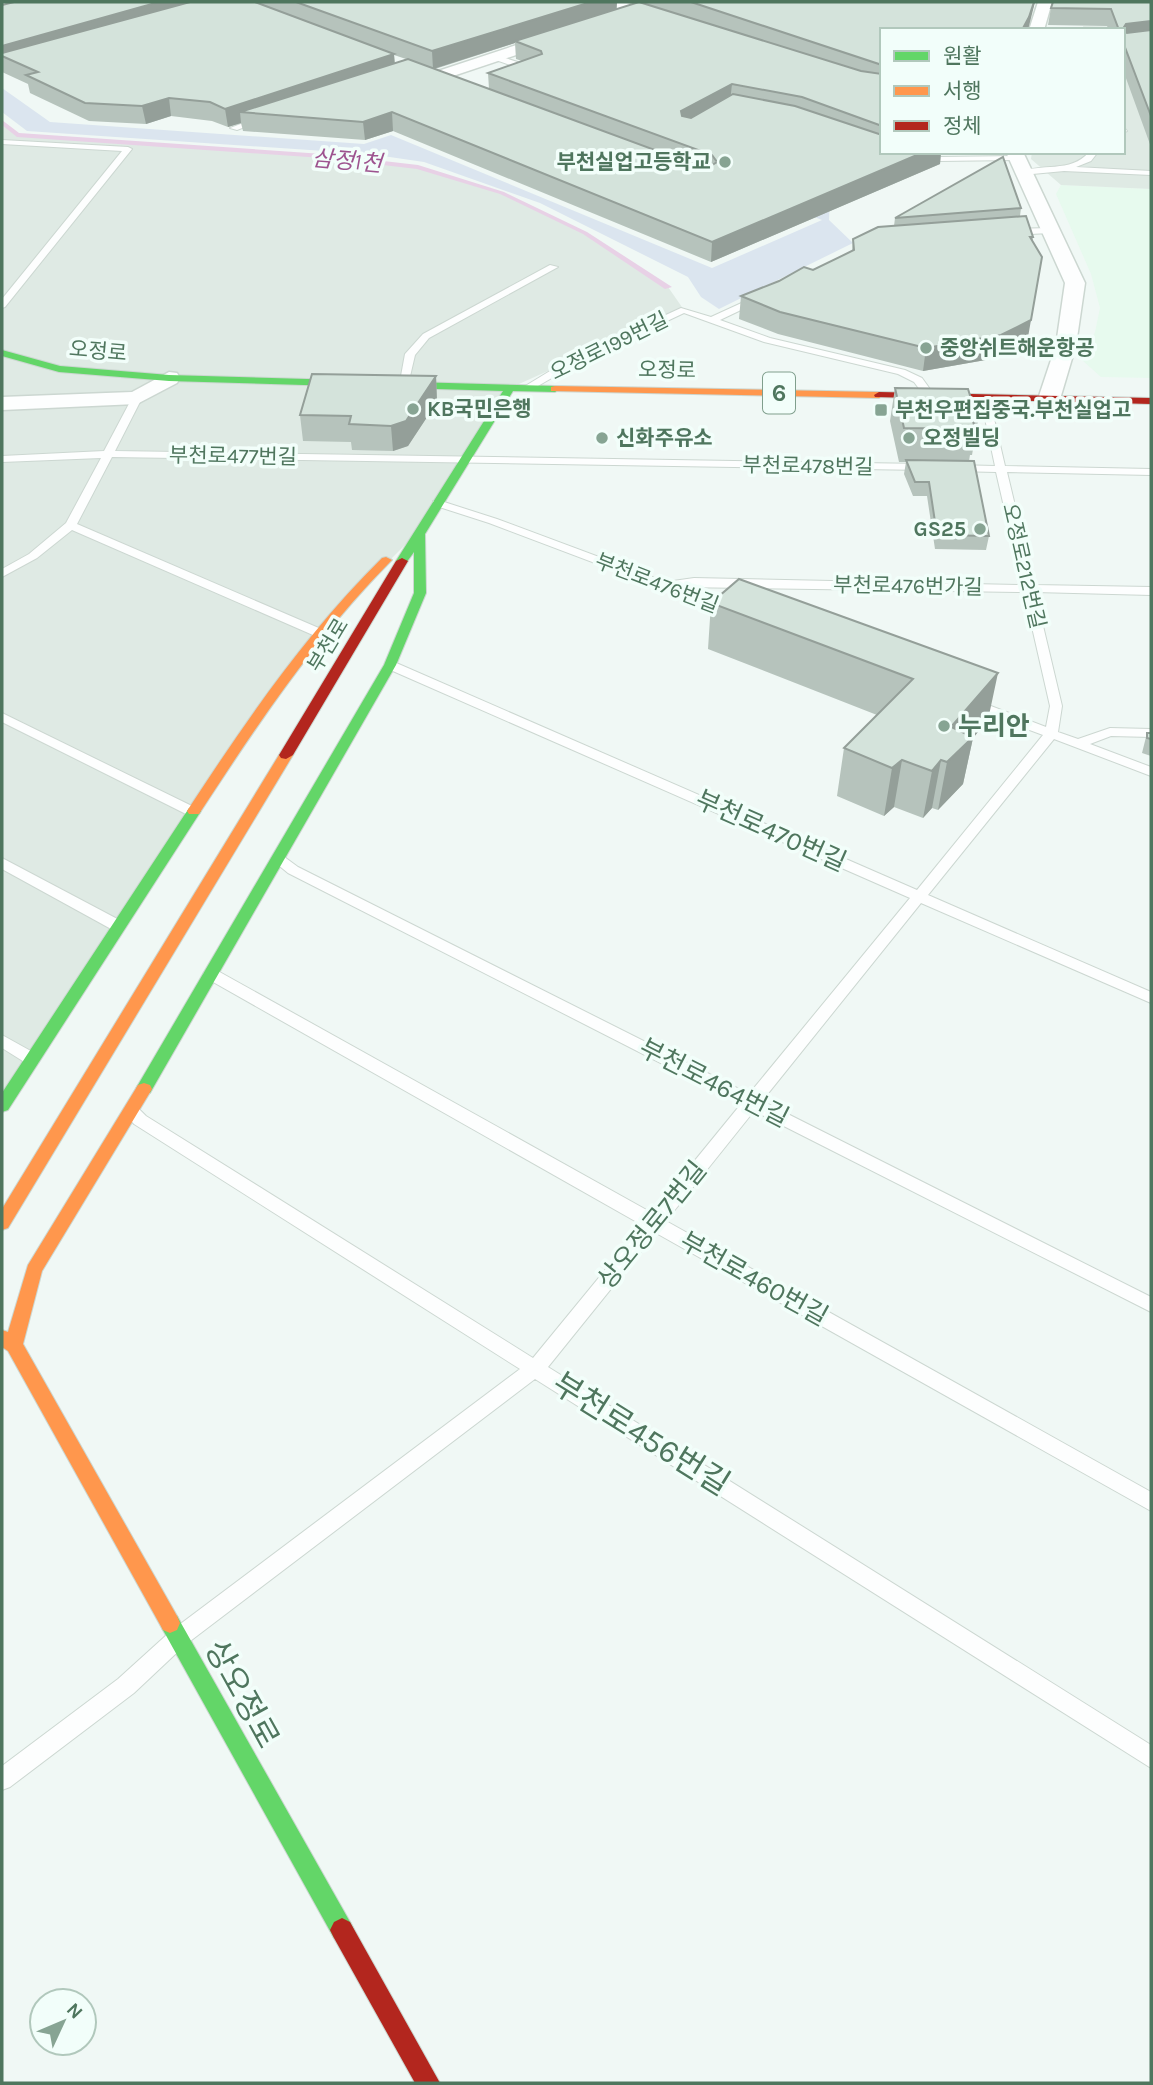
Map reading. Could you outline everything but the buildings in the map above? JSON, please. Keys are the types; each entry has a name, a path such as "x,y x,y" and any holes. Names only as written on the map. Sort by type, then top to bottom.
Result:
{"street":[{"path":"610,2 677,23"},
{"path":"612,19 668,2"},
{"path":"1037,28 1045,2"},
{"path":"432,78 574,32"},
{"path":"414,71 458,88"},
{"path":"1018,161 1075,284 1066,345 1049,399"},
{"name":"오정로","path":"2,353 60,369 169,378 1151,401"},
{"path":"2,404 137,398 169,378"},
{"name":"부천로","path":"2,1223 351,648 419,531 518,388"},
{"path":"2,1106 192,812 317,632 369,574 419,531"},
{"path":"8,1342 34,1270 131,1111 390,665 421,593 419,531"},
{"name":"상오정로","path":"8,1342 428,2083"}],"lane":[{"path":"496,57 536,71 523,75"},
{"path":"234,128 273,116"},
{"path":"2,142 128,149 2,305"},
{"path":"903,154 939,159 1018,161 1064,169 1151,173"},
{"path":"1064,169 1088,159 1092,154"},
{"path":"994,233 1050,229"},
{"path":"403,385 410,354 426,336 552,268"},
{"name":"오정로199번길","path":"518,388 684,310 710,321 773,291"},
{"path":"710,321 767,340 901,372 918,380 930,396"},
{"name":"오정로212번길","path":"984,397 1056,706 1051,734"},
{"path":"2,574 33,556 71,525 137,398"},
{"name":"부천로477번길","path":"2,459 108,453 465,461"},
{"name":"부천로478번길","path":"465,461 932,467"},
{"path":"946,468 1151,472"},
{"name":"부천로476번길","path":"437,503 741,615"},
{"name":"부천로","path":"71,525 317,632"},
{"name":"부천로476번가길","path":"664,585 694,582 1151,592"},
{"name":"부천로470번길","path":"390,665 1151,998"},
{"path":"961,699 1151,772"},
{"path":"2,717 192,812"},
{"path":"1078,744 1110,732 1151,733"},
{"name":"상오정로7번길","path":"2,1779 126,1686 178,1638 536,1368 1051,734"},
{"name":"부천로464번길","path":"278,859 293,870 1151,1306"},
{"path":"2,863 118,926"},
{"name":"부천로460번길","path":"211,974 1151,1502"},
{"path":"2,1041 32,1059"},
{"name":"부천로456번길","path":"131,1111 139,1120 1151,1757"}],"shaded area":[{"path":"1151,27 1151,189 1061,185 1031,159 1032,154 1125,154 1125,28 1084,28"},
{"path":"2,88 50,122 364,144 391,135 712,268 822,220 732,185 830,194 829,220 853,243 719,309 701,297 688,277 540,203 424,162 369,154 27,131 2,112"},
{"path":"2,124 17,135 323,156 418,167 502,193 585,233 668,287 684,310 510,388 419,531 317,633 193,812 2,1106"},
{"path":"1061,185 1151,189 1151,378 1101,377 1082,360 1095,332 1100,308 1091,274 1056,194"}],"waterway":[{"name":"삼정1천","path":"2,122 17,135 323,156 418,167 502,193 585,233 668,287"}],"traffic: fast":[{"path":"2,353 59,369 169,378 555,389"},
{"path":"402,561 510,388"},
{"path":"144,1089 390,665 420,593 419,531"},
{"path":"2,1106 194,811"},
{"path":"170,1623 342,1930"}],"traffic: slow":[{"path":"555,389 879,395"},
{"path":"194,811 260,712 307,648 358,588 386,560"},
{"path":"2,1223 286,755"},
{"path":"14,1345 34,1270 144,1089"},
{"path":"2,1338 14,1345 170,1623"}],"traffic: jam":[{"path":"879,395 1151,401"},
{"path":"286,755 402,561"},
{"path":"342,1930 428,2083"}],"place":[{"name":"부천실업고등학교","path":"725,162"},
{"name":"중앙쉬트해운항공","path":"926,348"},
{"name":"KB국민은행","path":"413,409"},
{"name":"부천우편집중국.부천실업고","path":"881,410"},
{"name":"신화주유소","path":"602,438"},
{"name":"오정빌딩","path":"909,438"},
{"name":"GS25","path":"980,529"},
{"name":"누리안","path":"944,726"}]}
